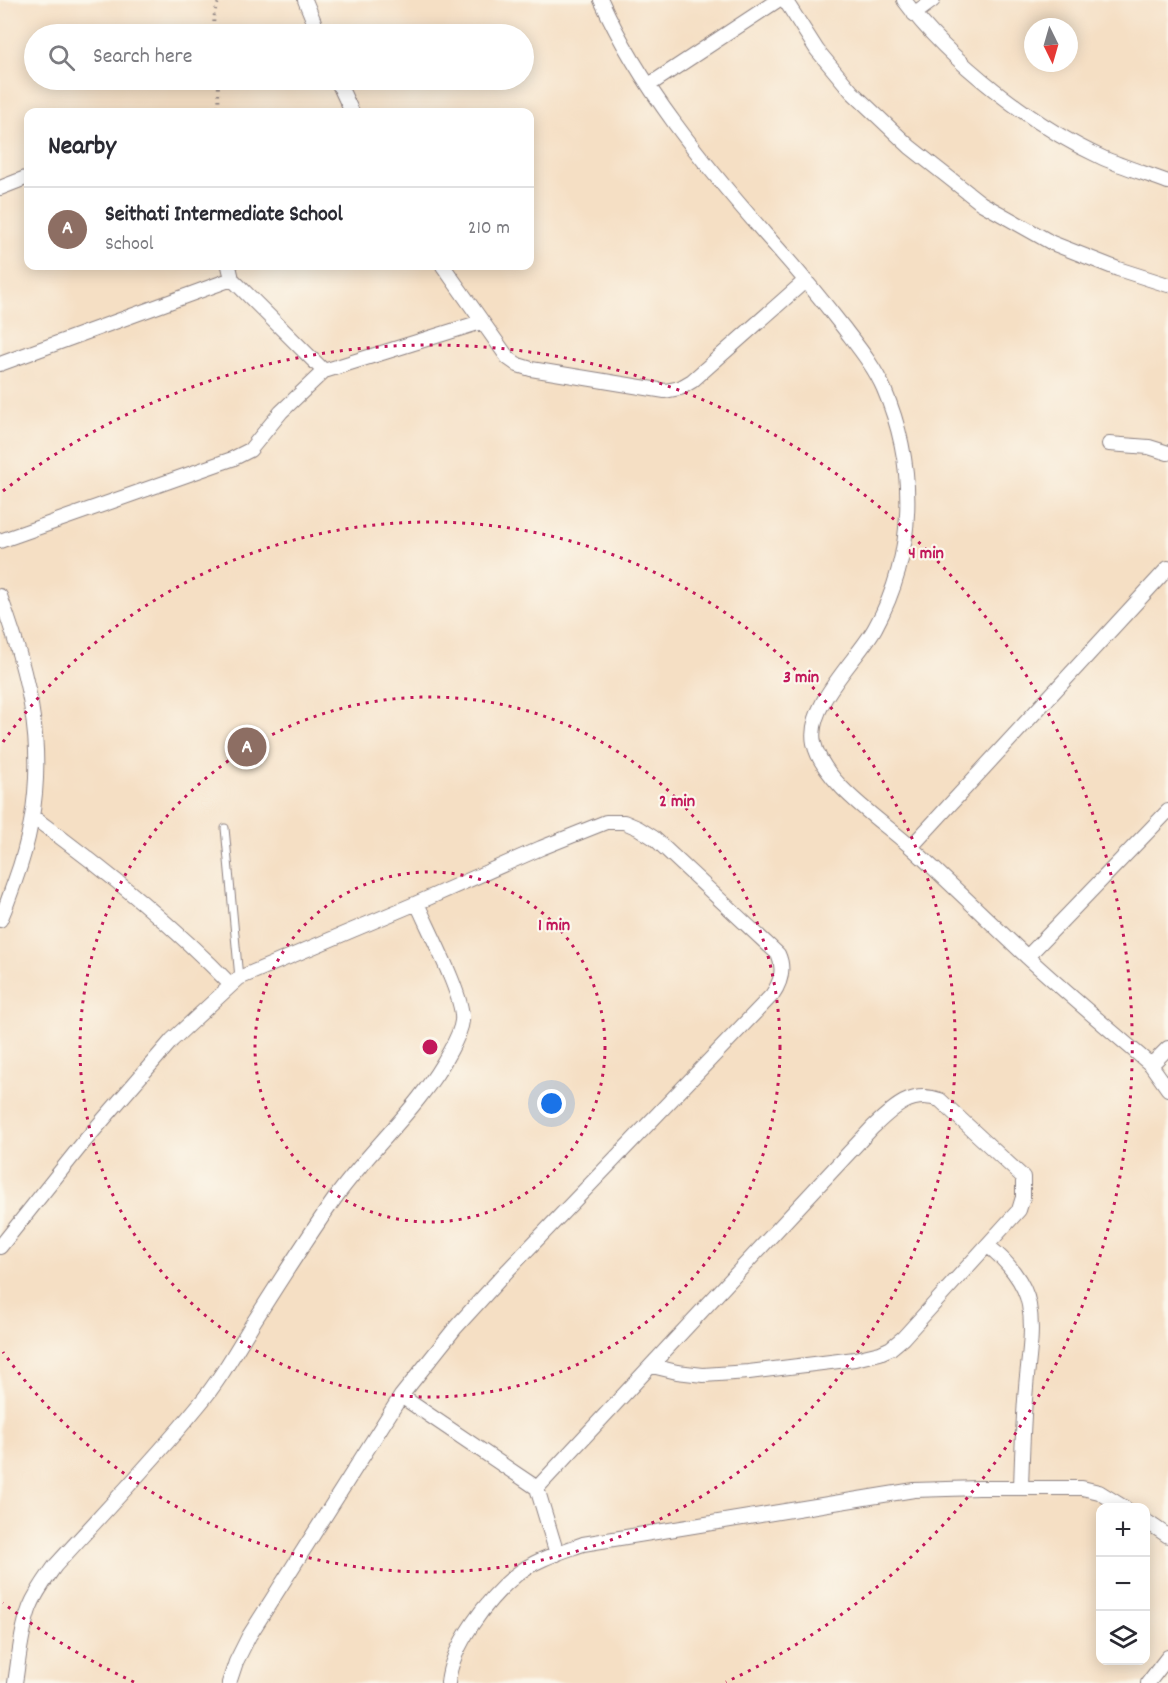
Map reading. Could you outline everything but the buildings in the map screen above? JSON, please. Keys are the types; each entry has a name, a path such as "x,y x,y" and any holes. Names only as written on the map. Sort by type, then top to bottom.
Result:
{"street":[{"path":"305,0 315,24"},
{"path":"601,0 649,85 705,162 806,280 872,366 891,406 904,455 907,522 903,556 892,590 875,628 825,699 814,721 813,741 821,761 859,803 911,847 1119,1040 1151,1065 1168,1089"},
{"path":"649,85 778,0"},
{"path":"785,0 817,50 852,92 910,147 981,203 1052,243 1118,269 1168,285"},
{"path":"904,0 935,37 988,86 1054,132 1103,158 1168,182"},
{"path":"914,14 933,0"},
{"path":"342,90 350,108"},
{"path":"0,188 24,179"},
{"path":"446,270 508,358 518,365 665,391 680,388 692,381 806,280"},
{"path":"0,364 230,272 324,371"},
{"path":"0,541 232,459 250,450 281,412 324,371 481,322"},
{"path":"1109,444 1149,447 1168,453"},
{"path":"911,847 1168,568"},
{"path":"0,596 16,642 35,724 37,774 33,817 23,858 0,920"},
{"path":"1027,957 1168,811"},
{"path":"33,817 129,891 235,982"},
{"path":"0,1247 76,1152 172,1040 235,982 541,848 606,822 624,822 654,838 778,954 782,962 782,972 780,984 772,995 508,1270 456,1327 401,1396 249,1636 236,1662 230,1683"},
{"path":"15,1683 21,1642 30,1608 41,1586 56,1566 198,1406 226,1367 295,1257 339,1193 364,1160 422,1095 445,1061 462,1021 461,1007 417,903"},
{"path":"1151,1065 1168,1048"},
{"path":"537,1488 896,1105 922,1096 940,1100 1023,1177 1023,1197 1019,1210 903,1338 891,1348 855,1359 725,1375 677,1372 652,1366"},
{"path":"988,1246 1004,1259 1021,1285 1029,1304 1031,1331 1023,1425 1021,1488"},
{"path":"401,1396 537,1488 557,1554"},
{"path":"448,1683 450,1666 471,1626 494,1597 517,1574 583,1544 914,1490 1082,1488 1099,1492 1117,1503"},
{"path":"1150,1524 1168,1536"},
{"path":"1148,1683 1168,1657"}],"lane":[{"path":"225,828 235,982"}],"path":[{"path":"213,24 216,6 220,0"},
{"path":"217,108 218,90"}],"place":[{"name":"Seithati Intermediate School","path":"247,747"}]}
